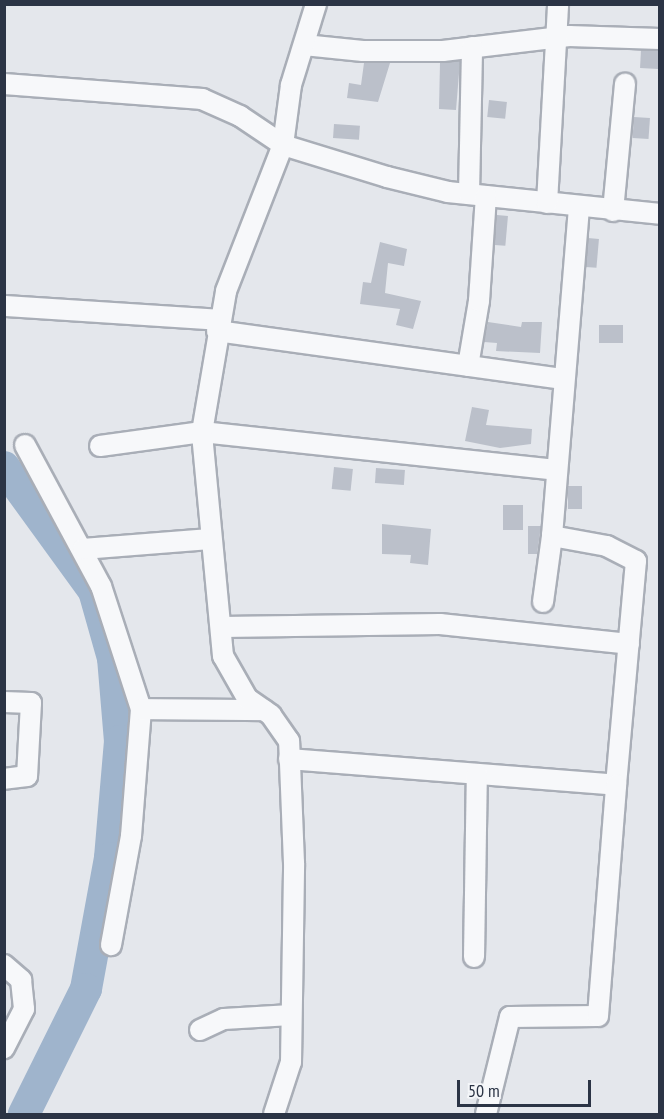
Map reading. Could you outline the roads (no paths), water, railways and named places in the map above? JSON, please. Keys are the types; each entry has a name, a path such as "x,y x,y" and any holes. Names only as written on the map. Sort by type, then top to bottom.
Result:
{"street":[{"path":"274,1114 290,1074 294,863 288,741 264,710 247,699 223,656 222,627 210,539 202,432 226,291 283,145 291,85 316,4"},
{"path":"547,203 552,38 558,4"},
{"path":"304,45 363,51 472,47 552,38 660,39"},
{"path":"468,366 479,301 478,195 472,47"},
{"path":"4,84 202,99 240,116 283,145 387,177 478,195 613,211 660,214"},
{"path":"613,211 625,84"},
{"path":"543,602 552,536 562,379 579,207"},
{"path":"5,306 219,326 562,379"},
{"path":"100,446 202,432 556,470"},
{"path":"25,445 101,586 141,709 131,836 111,945"},
{"path":"486,1114 510,1017 598,1016 636,561 607,546 552,536"},
{"path":"83,549 210,539"},
{"path":"222,627 440,624 629,644"},
{"path":"4,702 30,704 27,776 4,778"},
{"path":"141,709 264,710"},
{"path":"289,759 616,785"},
{"path":"474,957 477,774"},
{"path":"4,965 21,980 24,1009 4,1048"},
{"path":"200,1030 231,1017 291,1015"}],"waterway":[{"path":"4,467 94,591 113,658 120,741 110,858 86,989 24,1114"}]}
